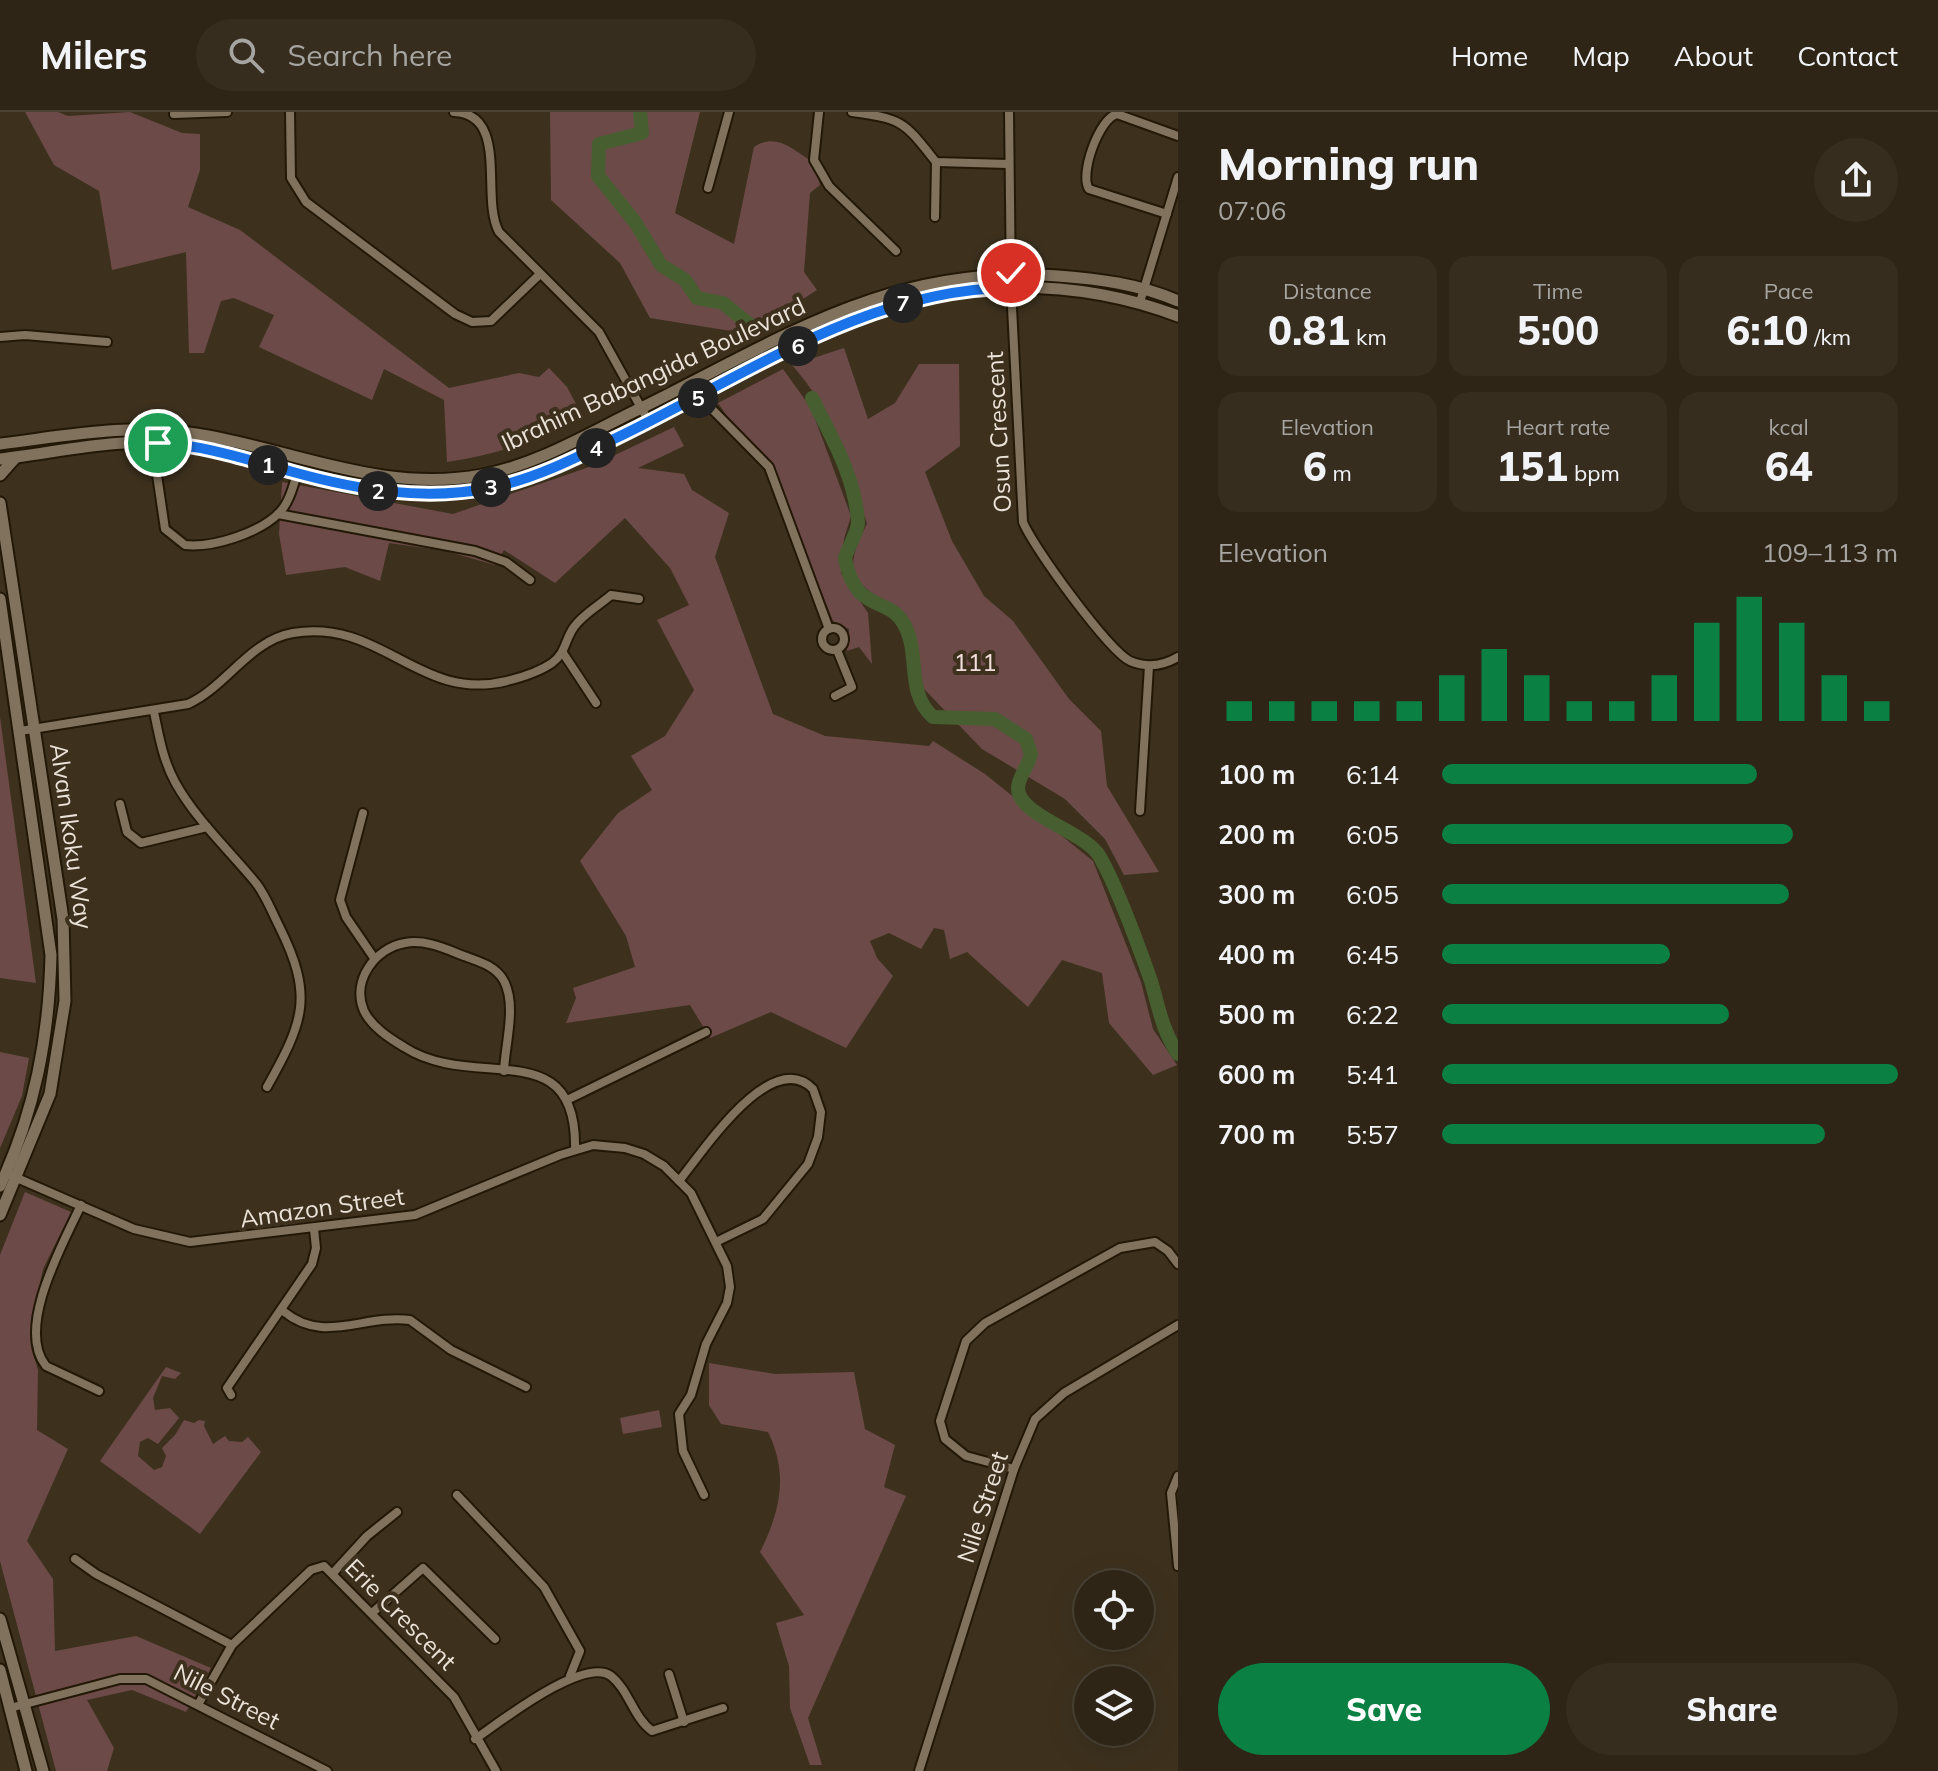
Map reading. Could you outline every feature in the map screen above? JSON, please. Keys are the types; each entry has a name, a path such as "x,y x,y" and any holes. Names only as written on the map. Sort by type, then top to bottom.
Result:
{"street":[{"path":"174,114 227,112"},
{"path":"290,112 291,178 306,202 455,314 472,322 491,321 540,274"},
{"path":"454,112 469,114 484,127 489,138 491,215 499,232 599,332 639,409 649,422"},
{"path":"708,188 729,112"},
{"path":"819,112 814,160 829,186 896,251"},
{"path":"852,112 892,118 907,125 936,162 935,217"},
{"name":"Osun Crescent","path":"1009,112 1011,288 1023,522 1036,547 1116,652 1149,666"},
{"path":"1167,214 1089,189 1085,184 1101,126 1109,114 1117,114 1178,136"},
{"path":"936,162 1008,164"},
{"path":"1140,302 1178,177"},
{"name":"Ibrahim Babangida Boulevard","path":"0,444 113,429 173,430 248,445 352,472 433,479 480,475 513,467 850,306 907,287 1011,273 1084,278 1145,288 1178,301"},
{"name":"Ibrahim Babangida Boulevard","path":"0,459 100,444 158,443 225,453 297,474 388,492 441,493 490,488 546,471 819,336 878,311 972,289 1011,288 1080,291 1140,302 1178,316"},
{"path":"0,337 25,335 107,342"},
{"path":"708,393 708,405 769,467 829,629 822,642 826,648 837,650 842,646 844,635 836,629 829,629"},
{"path":"158,443 159,502 165,529 176,541 196,546 218,542 278,514 287,503 297,474"},
{"path":"0,475 17,457"},
{"name":"Alvan Ikoku Way","path":"0,503 63,919 65,1001 50,1094 18,1178 0,1215"},
{"path":"278,514 475,551 506,562 530,580"},
{"path":"20,731 154,712 200,699 255,651 289,633 332,631 352,637 446,683 487,686 525,676 552,663 563,653 574,626 611,595 639,599"},
{"name":"Alvan Ikoku Way","path":"0,599 48,921 50,1002 35,1093 0,1186"},
{"path":"835,696 852,687 837,650"},
{"path":"563,653 596,703"},
{"path":"1140,811 1149,666 1167,663 1178,657"},
{"path":"154,712 169,768 207,827 259,886 291,948 299,972 301,1002 296,1029 267,1087"},
{"path":"120,804 127,832 141,843 207,827"},
{"path":"363,813 340,900 346,917 374,958"},
{"path":"504,1071 509,1012 506,986 494,969 419,942 404,943 374,958 361,987 364,1010 374,1025 407,1049 436,1062 551,1080 569,1099 576,1118 575,1150"},
{"path":"569,1099 706,1032"},
{"path":"679,1181 759,1088 780,1080 798,1080 813,1089 821,1112 818,1137 808,1164 763,1219 716,1242"},
{"name":"Amazon Street","path":"6,1174 134,1229 190,1242 415,1215 575,1150 593,1145 625,1148 664,1166 691,1193 727,1266 730,1287 727,1303 706,1344 691,1395 679,1414 683,1451 704,1495"},
{"path":"81,1205 47,1279 41,1299 37,1339 46,1366 99,1391"},
{"path":"231,1395 227,1388 283,1311 312,1264 316,1248 314,1229"},
{"path":"1014,1469 966,1456 945,1439 942,1430 940,1421 961,1351 971,1334 1120,1248 1137,1242 1155,1242 1178,1264"},
{"path":"283,1311 297,1323 317,1329 410,1320 451,1350 526,1387"},
{"name":"Nile Street","path":"919,1771 1014,1469 1035,1419 1049,1404 1178,1325"},
{"path":"1178,1476 1171,1493 1178,1566"},
{"path":"457,1495 544,1587 580,1651 579,1661 568,1679"},
{"path":"334,1572 367,1536 397,1512"},
{"path":"75,1559 96,1574 232,1645"},
{"name":"Erie Crescent","path":"199,1703 232,1645 311,1570 324,1566 334,1572 454,1697 475,1739 496,1771"},
{"path":"372,1613 423,1568 495,1639"},
{"path":"0,1619 43,1771"},
{"path":"0,1670 26,1771"},
{"path":"475,1739 568,1679 591,1670 609,1674 652,1731 723,1708"},
{"path":"669,1674 684,1722"},
{"name":"Nile Street","path":"10,1708 132,1677 159,1683 327,1771"}],"green space":[{"path":"25,112 58,112 68,116 130,112 182,133 200,134 200,170 188,207 240,230 449,388 519,373 539,377 549,368 567,387 583,417 517,446 447,462 444,400 384,369 372,400 259,347 274,315 234,298 221,301 204,353 189,353 186,252 112,270 99,191 54,165"},
{"path":"550,112 700,112 675,213 734,244 754,147 770,141 778,142 814,163 820,185 810,193 804,272 817,290 729,346 731,331 650,318 620,263 551,200"},
{"name":"111","path":"844,348 868,419 895,403 919,364 959,364 960,446 925,472 952,541 984,596 1013,621 1069,699 1101,731 1107,786 1159,872 1124,875 1105,839 1065,799 982,749 924,689 907,618 858,580 854,559 867,524 839,440 820,402 792,365"},
{"path":"783,369 811,408 851,516 844,539 841,573 868,613 872,664 859,647 847,651 849,629 833,621 770,462 734,426 718,403"},
{"path":"674,427 684,446 638,468 684,474 692,490 729,513 715,557 773,714 825,736 929,746 933,741 985,774 1093,861 1141,982 1153,1029 1177,1065 1153,1075 1109,1023 1102,973 1062,960 1028,1007 967,952 950,959 944,930 934,928 921,949 889,933 870,941 877,958 893,976 846,1048 771,1012 710,1038 690,1005 566,1023 576,998 573,988 635,967 626,936 580,861 618,813 652,790 631,756 665,736 694,690 657,620 689,605 670,568 625,518 555,583 504,550 495,565 446,551 389,543 380,581 345,567 286,575 279,534 282,482 453,514 592,466"},
{"path":"0,717 36,983 0,978"},
{"path":"0,1052 29,1058 22,1096 0,1148"},
{"path":"25,1192 71,1212 43,1269 33,1327 33,1353 38,1370 37,1430 68,1449 27,1541 53,1579 55,1651 136,1636 211,1668 186,1712 132,1690 87,1700 114,1748 107,1771 56,1771 0,1561 0,1255"},
{"path":"709,1363 775,1374 854,1372 865,1429 895,1445 884,1487 906,1496 808,1718 822,1765 810,1765 790,1708 789,1666 776,1623 804,1615 760,1552 777,1508 780,1478 775,1448 768,1432 721,1424 709,1405"},
{"path":"166,1367 181,1373 175,1379 162,1376 153,1398 155,1410 170,1408 179,1418 158,1444 148,1438 140,1442 138,1456 154,1470 162,1467 166,1456 162,1448 184,1420 194,1423 205,1421 204,1426 213,1444 225,1436 229,1441 242,1442 248,1437 261,1452 200,1534 100,1461"},
{"path":"659,1410 662,1427 623,1434 620,1418"}],"waterway":[{"path":"640,112 642,133 599,144 598,176 635,222 661,265 685,280 697,298 723,303 756,330"},
{"path":"812,398 853,490 858,523 845,558 856,588 864,596 889,609 904,624 912,648 919,696 933,717 995,719 1026,739 1031,754 1018,784 1021,798 1040,815 1081,839 1100,857 1127,918 1165,1027 1178,1054"}],"route":[{"path":"158,443 183,444 225,453 363,489 419,494 490,488 546,471 575,458 853,320 929,297 972,289 1011,288 1011,273"}]}
